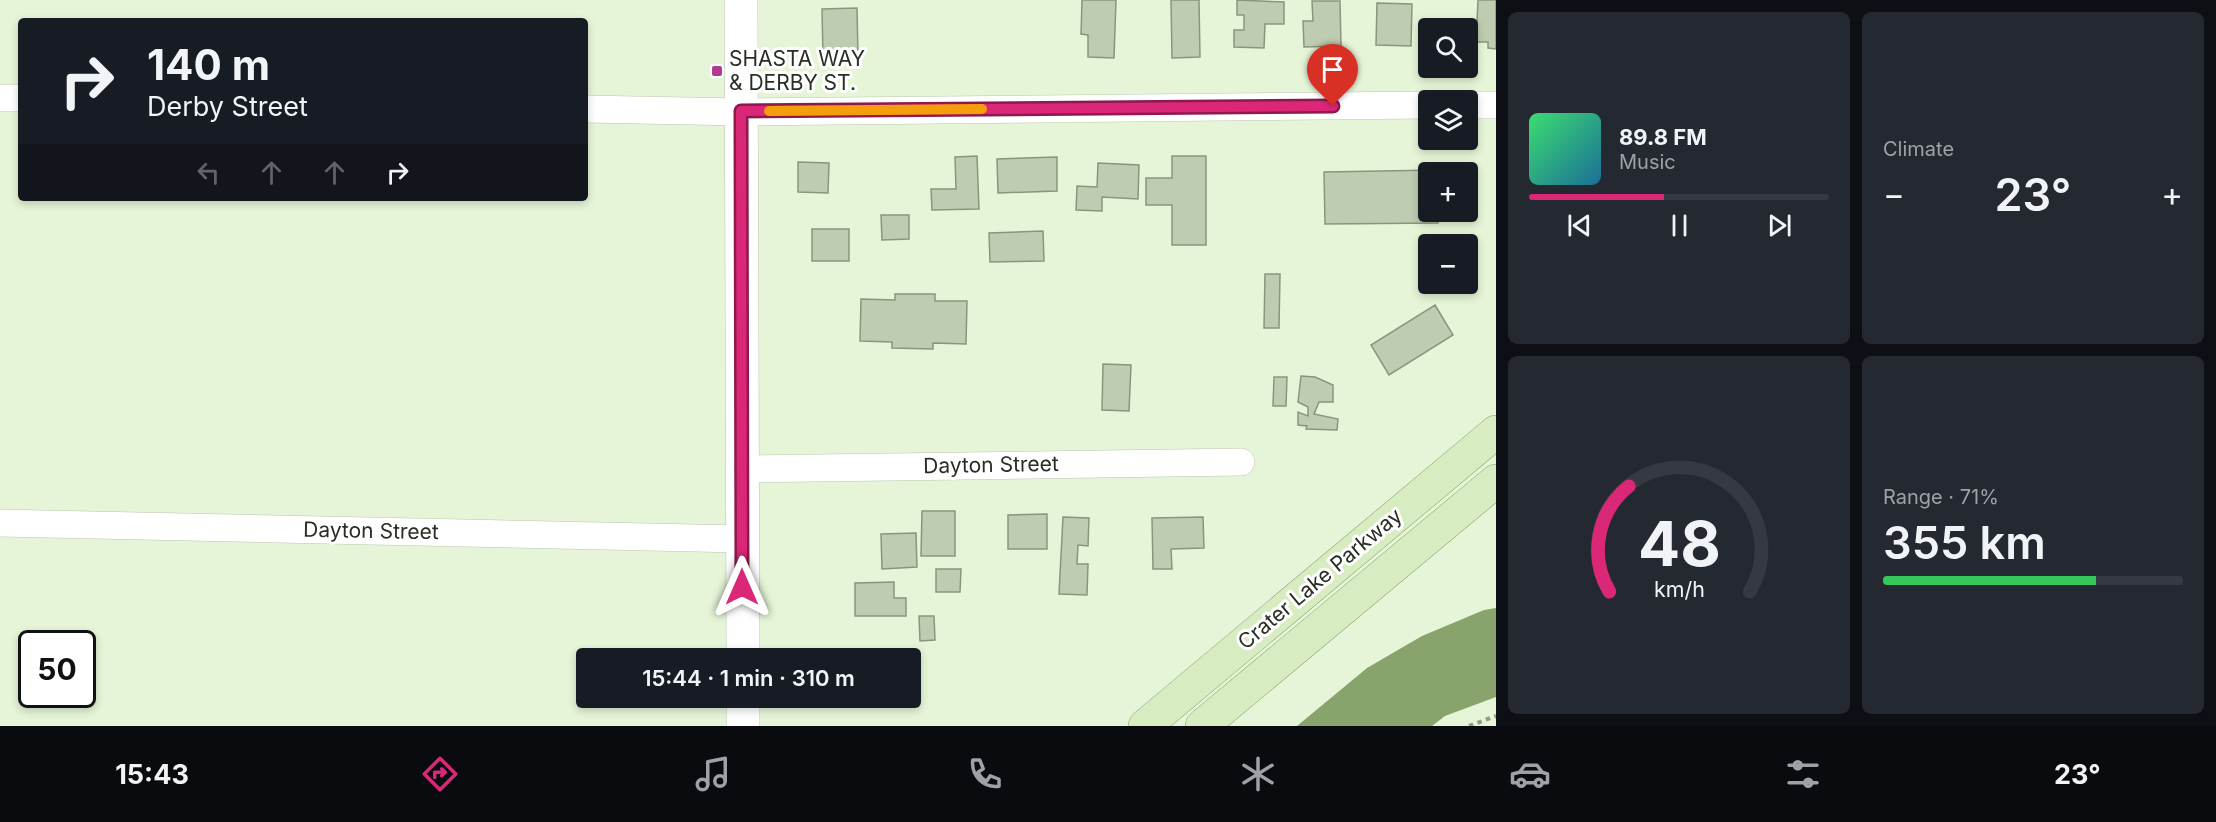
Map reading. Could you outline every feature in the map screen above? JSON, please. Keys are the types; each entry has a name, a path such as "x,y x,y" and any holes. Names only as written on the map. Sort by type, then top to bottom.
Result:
{"main road":[{"path":"741,0 743,648"},
{"name":"Crater Lake Parkway","path":"1144,726 1496,432"},
{"name":"Crater Lake Parkway","path":"1202,726 1496,481"},
{"path":"743,708 743,726"}],"street":[{"path":"0,98 18,98"},
{"path":"588,109 741,111 1418,105"},
{"path":"1478,105 1496,105"},
{"name":"Dayton Street","path":"742,469 1241,462"},
{"name":"Dayton Street","path":"0,523 742,539"}],"path":[{"path":"1469,726 1496,716"}],"shaded area":[{"path":"1496,608 1496,697 1445,716 1432,726 1297,726 1367,668 1422,636 1484,610"}],"building":[{"path":"1082,0 1116,0 1114,58 1088,57 1088,35 1081,34"},
{"path":"1171,0 1199,0 1200,57 1172,58"},
{"path":"1237,0 1284,2 1284,24 1265,24 1264,48 1234,47 1234,30 1244,30 1244,15 1237,15"},
{"path":"1478,0 1496,0 1496,49 1488,48 1488,42 1478,42"},
{"path":"1312,1 1340,1 1341,46 1304,47 1303,21 1313,21"},
{"path":"1377,3 1412,4 1411,46 1376,45"},
{"path":"857,8 858,56 823,57 822,9"},
{"path":"977,156 979,209 932,210 931,189 956,189 955,157"},
{"path":"1172,156 1206,156 1206,245 1172,245 1172,205 1146,205 1146,178 1172,178"},
{"path":"1057,157 1057,191 998,193 997,159"},
{"path":"798,162 829,163 828,193 798,192"},
{"path":"1098,163 1139,165 1138,199 1102,197 1102,211 1076,210 1077,186 1097,187"},
{"path":"1418,170 1418,222 1438,223 1325,224 1324,172"},
{"path":"881,215 909,215 909,239 882,240"},
{"path":"812,229 849,229 849,261 812,261"},
{"path":"1043,231 1044,261 990,262 989,233"},
{"path":"1265,274 1280,274 1279,328 1264,328"},
{"path":"895,294 935,294 935,301 967,301 966,344 933,343 933,349 892,348 892,342 860,341 861,299 895,300"},
{"path":"1435,305 1453,335 1389,375 1371,345"},
{"path":"1103,364 1131,365 1129,411 1102,410"},
{"path":"1301,376 1315,377 1333,385 1333,402 1319,402 1314,414 1338,419 1337,430 1306,429 1307,426 1298,425 1298,412 1308,416 1308,407 1298,402"},
{"path":"1274,377 1287,377 1286,406 1273,406"},
{"path":"922,511 955,511 955,556 921,556"},
{"path":"1047,514 1047,549 1008,549 1008,515"},
{"path":"1063,517 1089,518 1088,546 1078,545 1077,564 1088,564 1087,595 1059,594"},
{"path":"1203,517 1204,548 1171,549 1172,569 1153,569 1152,518"},
{"path":"916,533 917,567 882,569 881,534"},
{"path":"936,569 961,569 960,592 936,592"},
{"path":"894,582 894,598 906,598 906,616 855,616 855,583"},
{"path":"919,616 934,616 935,640 920,641"}],"slow traffic":[{"path":"769,111 982,109"}],"place":[{"name":"SHASTA WAY & DERBY ST.","path":"717,71"}],"route":[{"path":"742,587 741,111 1333,106"}]}
